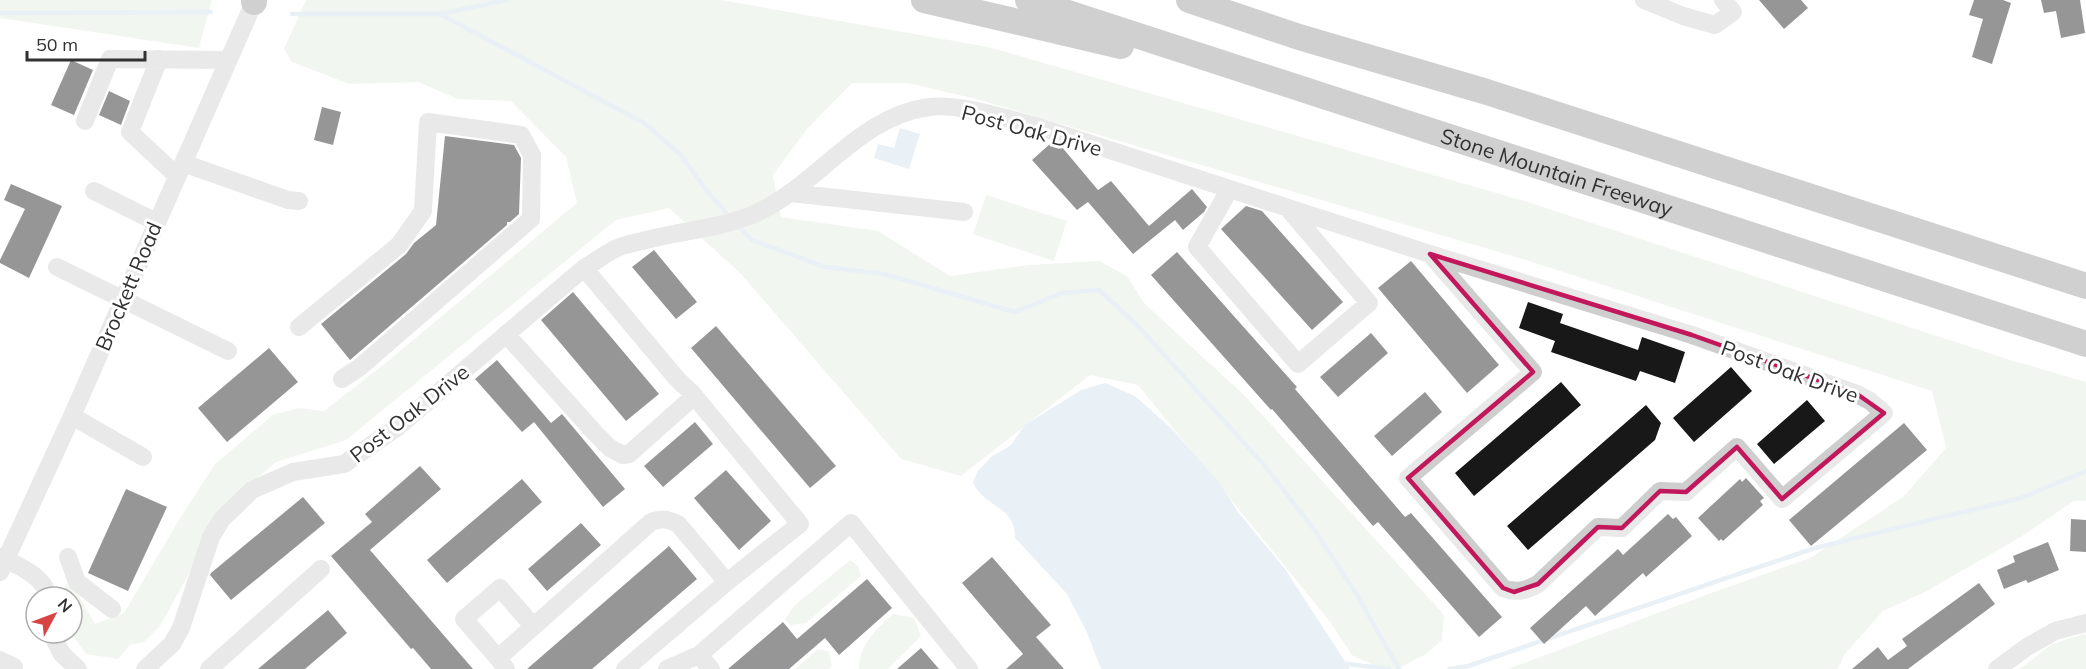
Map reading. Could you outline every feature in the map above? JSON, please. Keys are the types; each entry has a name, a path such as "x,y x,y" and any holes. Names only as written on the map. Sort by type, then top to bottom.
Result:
{"highway":[{"path":"924,0 1291,85"},
{"name":"Stone Mountain Freeway","path":"1028,0 2086,344"},
{"path":"1189,0 1299,37 1487,92 2086,286"},
{"path":"1208,0 1299,37"}],"street":[{"path":"1644,0 1683,16 1715,25 1733,12 1723,0"},
{"name":"Brockett Road","path":"2,563 72,416 254,1"},
{"path":"85,122 110,59 229,60"},
{"path":"159,59 130,132 180,170 288,200 300,201"},
{"name":"Post Oak Drive","path":"156,665 181,628 211,537 222,519 252,490 293,472 344,464 399,426 585,268 616,248 662,236 721,225 752,214 791,193 872,127 892,116 931,106 970,110 1036,126 1430,255 1692,335 1857,394 1884,413 1782,499 1737,447 1686,492 1660,491 1622,528 1598,527 1538,584 1527,590 1514,592 1503,588 1408,478 1533,372 1430,255"},
{"path":"299,327 399,245 423,211 428,122 521,135 532,155 531,219 360,367 342,379"},
{"path":"1229,190 1197,247 1298,364 1370,303 1289,209"},
{"path":"94,191 156,222"},
{"path":"791,193 964,212"},
{"path":"57,267 228,351"},
{"path":"585,268 801,524 727,582 625,669"},
{"path":"506,334 595,433 610,448 623,455 629,454 691,399 691,392"},
{"path":"72,416 143,457"},
{"path":"533,626 500,588 464,619 502,663 533,626 651,522 659,519 669,519 678,524 727,582"},
{"path":"667,669 678,662 699,655 851,524 969,669"},
{"path":"68,557 77,582 112,609"},
{"path":"2,563 39,580 43,585"},
{"path":"209,669 321,569"},
{"path":"1997,669 2027,646 2055,631 2086,623"},
{"path":"57,645 62,654 78,669"},
{"path":"699,655 711,669"}],"highlighted area":[{"path":"1430,254 1692,335 1857,394 1884,413 1782,499 1737,447 1686,492 1660,491 1622,528 1598,527 1538,584 1514,592 1503,588 1408,478 1533,372"}],"shaded area":[{"path":"0,0 212,0 199,48 0,18"},
{"path":"306,0 721,0 988,47 1528,202 2007,359 2086,382 2086,501 2074,501 2019,538 1923,593 1883,611 1844,655 1838,669 1508,669 1810,558 1903,497 1946,448 1932,391 1526,260 976,99 908,83 852,83 807,129 773,175 781,217 878,231 950,276 1029,265 1099,261 1127,276 1144,303 1244,395 1444,615 1442,640 1426,654 1397,669 1381,669 1352,655 1331,623 1138,385 1090,375 961,476 901,459 742,275 669,208 616,220 346,440 276,462 228,503 160,626 144,642 130,645 118,659 86,654 80,645 84,645 84,605 95,624 124,613 215,464 273,415 298,408 324,411 388,361 577,203 566,157 511,101 458,99 418,82 349,84 292,62 284,49"},
{"path":"986,195 1067,221 1054,261 973,234"},
{"path":"850,560 858,566 861,576 806,623 790,625 785,619 794,606"},
{"path":"893,614 914,618 921,636 888,669 859,669 865,645"},
{"path":"2084,634 2086,636 2086,669 2020,669 2052,644"},
{"path":"818,649 829,651 832,666 829,669 795,669"}],"water":[{"path":"900,128 920,134 909,169 874,158 878,144 894,148"},
{"path":"1105,383 1135,396 1173,430 1219,482 1238,512 1285,569 1350,669 1101,669 1086,630 1067,594 1015,538 1011,519 985,498 973,483 977,472 992,456 1010,446 1025,425 1081,390"}],"building":[{"path":"1759,0 1801,0 1808,8 1784,29"},
{"path":"1974,0 2003,0 2011,3 1992,64 1972,57 1983,19 1969,15"},
{"path":"2041,0 2080,0 2085,33 2061,38 2056,11 2044,13"},
{"path":"71,60 93,70 74,115 51,105"},
{"path":"109,91 130,101 121,125 99,115"},
{"path":"322,107 341,112 333,145 314,140"},
{"path":"445,136 514,145 521,158 519,214 350,360 321,324 406,254 414,243 436,225"},
{"path":"1051,143 1061,146 1098,190 1111,181 1149,226 1192,189 1207,207 1183,230 1175,220 1133,254 1088,202 1077,210 1032,160"},
{"path":"11,184 62,206 29,278 0,263 25,209 4,200"},
{"path":"1246,206 1262,211 1343,302 1312,330 1221,229"},
{"path":"654,250 697,302 676,319 632,267"},
{"path":"1177,252 1297,387 1295,389 1405,517 1411,513 1502,617 1479,637 1378,522 1373,526 1272,409 1151,275"},
{"path":"1411,261 1499,365 1467,393 1378,288"},
{"path":"573,292 659,394 626,421 541,320"},
{"path":"1528,302 1563,314 1560,323 1638,350 1642,337 1685,352 1675,383 1640,371 1636,381 1551,352 1555,341 1519,328"},
{"path":"716,326 836,466 810,488 691,348"},
{"path":"1371,333 1388,353 1338,397 1320,377"},
{"path":"269,348 298,382 227,442 198,408"},
{"path":"497,360 551,423 562,414 625,489 603,507 534,422 522,432 475,379"},
{"path":"1731,367 1752,391 1694,442 1673,418"},
{"path":"1561,382 1581,405 1474,496 1455,473"},
{"path":"1425,392 1442,412 1392,456 1374,436"},
{"path":"1807,400 1825,421 1774,464 1757,444"},
{"path":"1646,405 1661,423 1655,440 1528,550 1507,526"},
{"path":"695,422 713,444 663,487 644,466"},
{"path":"1904,423 1927,450 1811,546 1789,520"},
{"path":"420,466 441,489 370,550 473,669 431,669 331,556 372,522 365,514"},
{"path":"726,470 771,521 739,550 694,498"},
{"path":"1746,478 1764,498 1760,501 1763,505 1723,541 1721,539 1719,541 1698,518 1740,479 1742,482"},
{"path":"522,479 542,502 447,583 427,560"},
{"path":"126,489 167,507 128,591 88,573"},
{"path":"303,497 325,523 231,600 210,575 211,573"},
{"path":"1668,514 1673,519 1676,517 1692,536 1646,577 1643,573 1595,616 1586,606 1544,644 1530,628 1618,549 1623,555"},
{"path":"2071,519 2086,520 2086,552 2070,551"},
{"path":"581,523 601,545 547,591 528,569"},
{"path":"2048,542 2059,570 2028,583 2026,580 2004,589 1997,570 2015,562 2013,556"},
{"path":"669,546 697,579 592,669 527,669"},
{"path":"992,557 1051,625 1036,637 1064,669 1006,669 1023,654 962,583"},
{"path":"867,579 892,608 839,655 825,638 789,669 728,669 783,622 797,639"},
{"path":"1979,583 1995,604 1908,669 1852,669 1878,647 1888,660 1907,646 1902,639"},
{"path":"328,610 347,633 305,669 258,669"},
{"path":"921,648 939,669 897,669"}],"waterway":[{"path":"440,14 507,0"},
{"path":"0,13 211,12"},
{"path":"292,14 440,14 644,123 680,154 710,195 730,217"},
{"path":"738,225 752,240 825,267 884,274 1015,312 1062,293 1099,290 1138,326 1265,466 1316,532 1357,595 1399,669"},
{"path":"1449,669 1468,666 1815,548 2021,498 2086,471"},
{"path":"1347,664 1389,669"}]}
